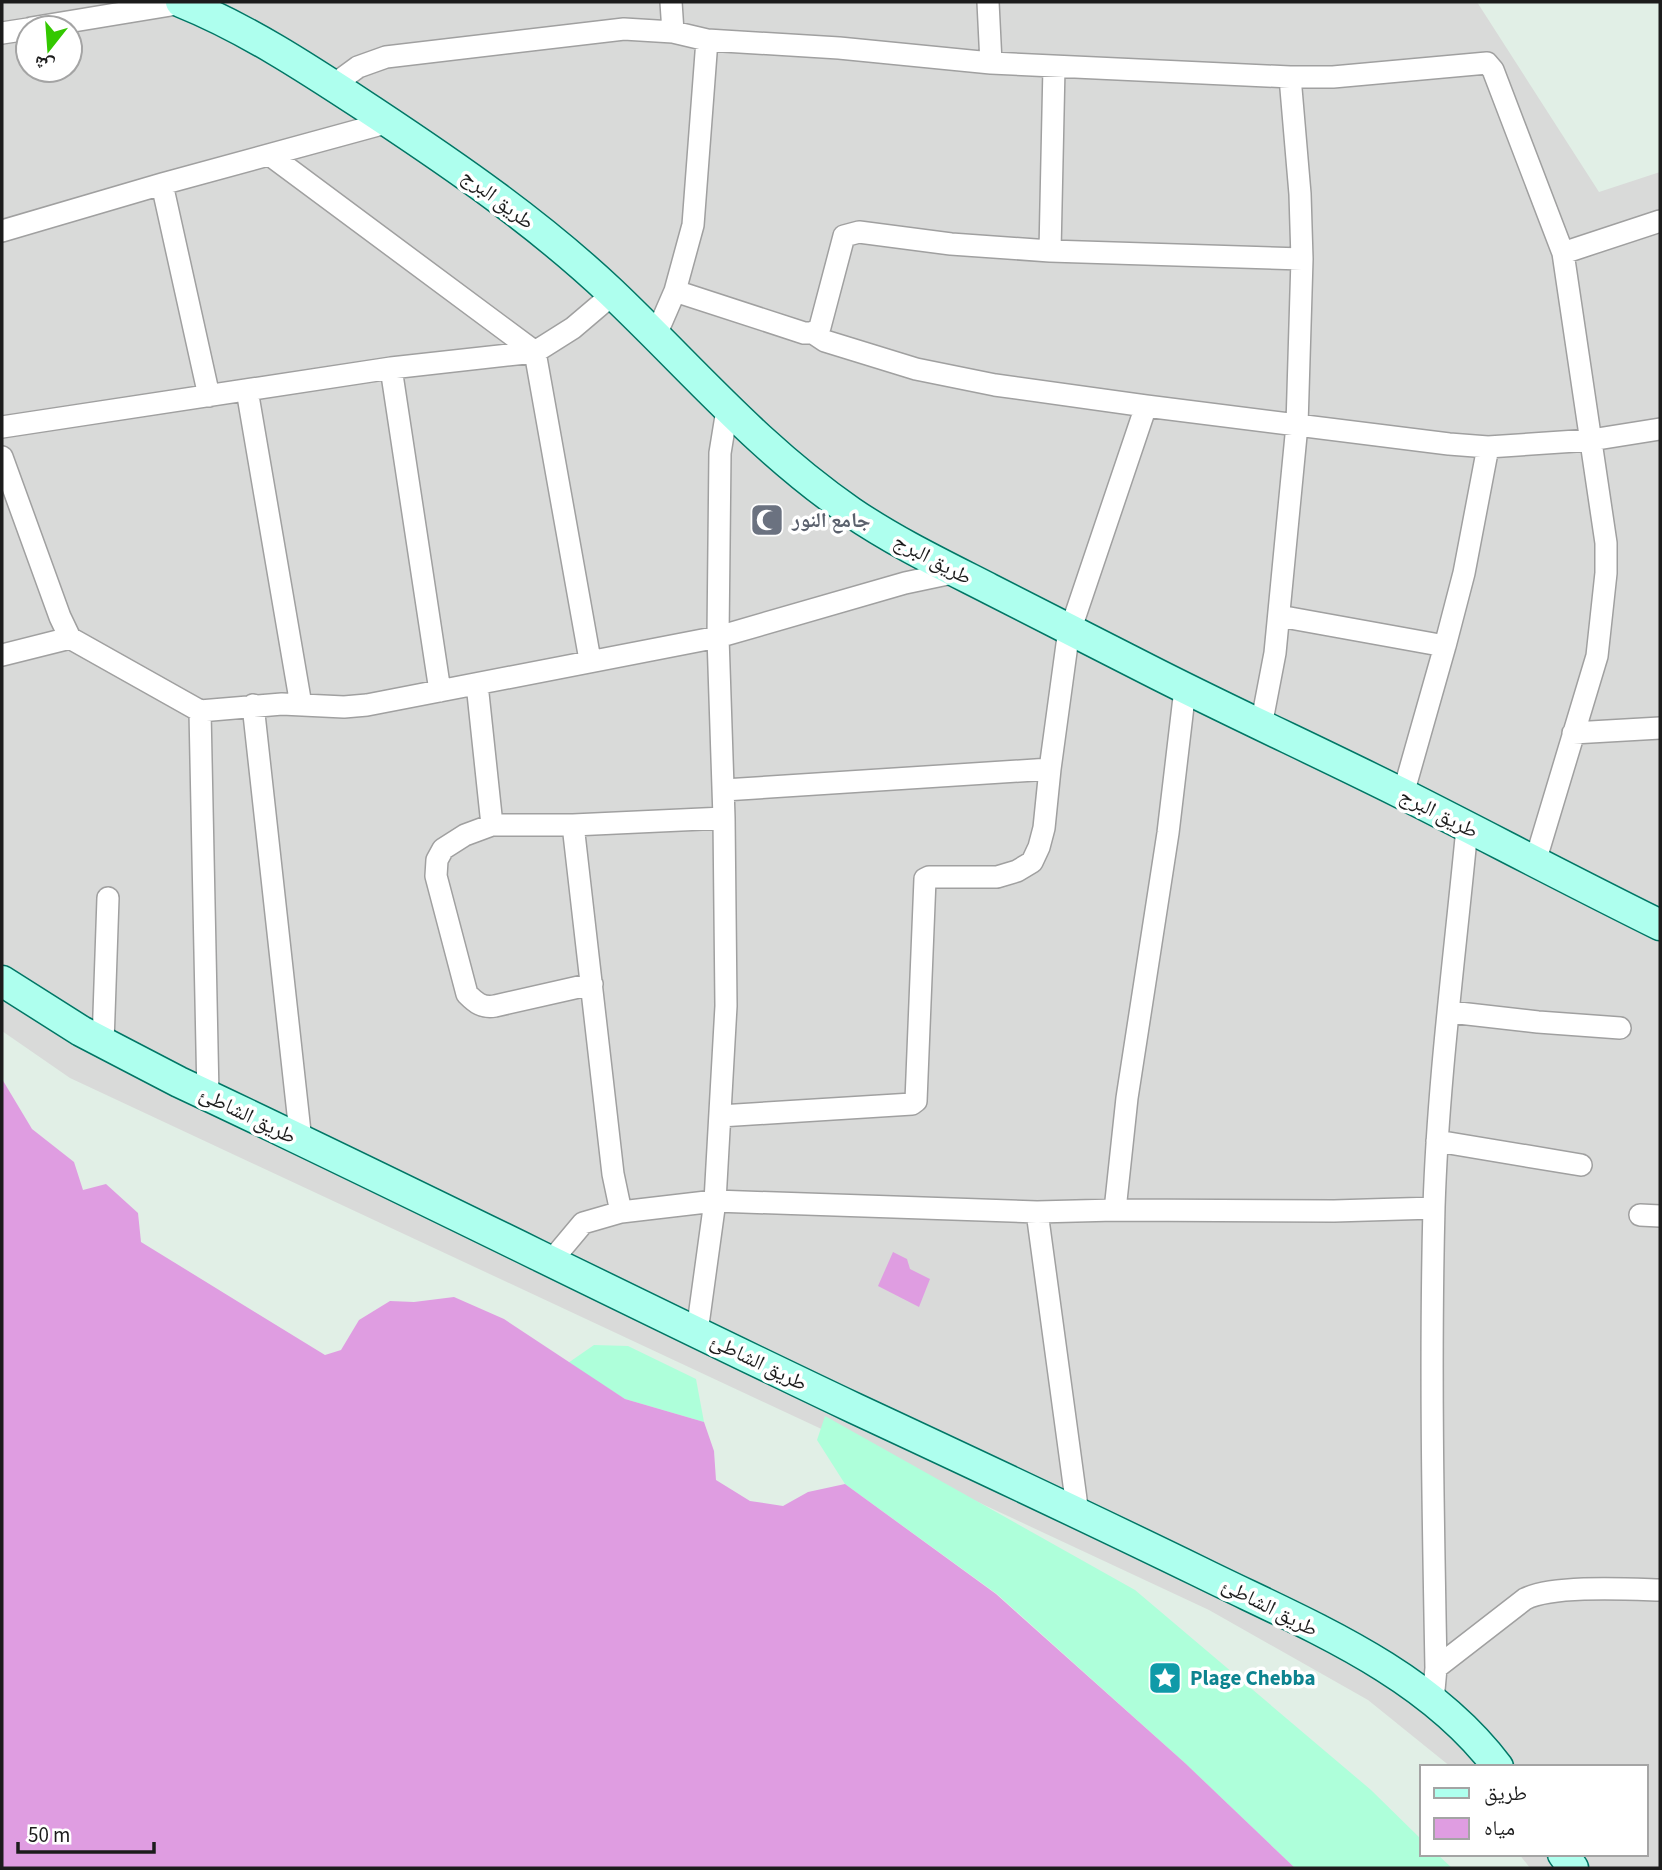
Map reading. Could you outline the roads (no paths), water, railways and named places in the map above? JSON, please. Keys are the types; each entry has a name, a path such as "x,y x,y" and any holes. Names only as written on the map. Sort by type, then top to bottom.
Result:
{"street":[{"path":"84,19 182,2"},
{"name":"طريق البرج","path":"182,2 209,13 261,42 332,86 452,164 505,204 613,294 769,449 878,529 1185,690 1403,794 1660,925"},
{"path":"671,2 673,32"},
{"path":"988,2 991,63"},
{"path":"332,86 358,66 386,57 624,29 673,32 707,40 839,48 991,63 1290,77 1333,77 1487,63 1493,69 1563,253 1606,543 1606,573 1597,656 1535,862"},
{"path":"655,337 675,291 693,225 707,40"},
{"path":"1050,251 1054,67"},
{"path":"1261,726 1279,616 1297,425 1302,259 1300,194 1290,77"},
{"path":"2,231 389,122"},
{"path":"270,155 535,352 590,660"},
{"path":"162,184 209,396"},
{"path":"1563,253 1660,220"},
{"path":"675,291 804,333 813,332 820,327 844,236 859,232 951,244 1050,251 1302,259"},
{"path":"2,427 391,368 535,352 573,328 613,294"},
{"path":"813,332 825,341 916,369 995,385 1419,441 1488,447 1591,440 1660,429"},
{"path":"391,368 440,691"},
{"path":"247,390 301,705"},
{"path":"720,1116 912,1104 916,1101 925,879 998,877 1017,871 1032,862 1044,828 1070,630 1146,406"},
{"path":"697,1332 715,1201 726,1006 724,790 718,637 720,453 727,410"},
{"path":"1403,794 1464,573 1488,447"},
{"path":"2,457 70,638 200,711 253,705 344,707 440,691 718,637 905,583 957,572"},
{"path":"1279,616 1445,646"},
{"path":"2,655 70,638"},
{"path":"477,684 492,825"},
{"path":"1115,1210 1126,1098 1168,833 1185,690"},
{"path":"253,705 301,1141"},
{"path":"200,711 208,1096"},
{"path":"1573,733 1660,728"},
{"path":"724,790 1050,769"},
{"path":"592,984 484,1007 467,994 436,876 437,860 443,849 465,835 492,825 573,825 724,818"},
{"path":"573,825 613,1174 621,1212"},
{"path":"1433,1701 1436,1668 1432,1414 1434,1208 1437,1141 1466,828"},
{"path":"103,1043 108,898"},
{"name":"طريق الشاطئ","path":"2,981 81,1031 208,1096 1253,1597 1314,1629 1389,1670 1433,1701 1462,1725 1496,1765"},
{"path":"1450,1012 1620,1028"},
{"path":"1437,1141 1581,1165"},
{"path":"552,1260 583,1223 621,1212 715,1201 1037,1212 1434,1208"},
{"path":"1037,1212 1078,1514"},
{"path":"1436,1668 1536,1593 1598,1588 1660,1590"}],"water":[{"path":"2,1079 32,1129 74,1162 83,1190 106,1184 138,1213 141,1242 325,1355 341,1350 359,1320 390,1301 414,1302 454,1297 504,1319 625,1399 704,1422 714,1451 716,1480 750,1501 783,1506 808,1492 845,1484 996,1594 1185,1763 1295,1868 2,1868"},
{"path":"893,1252 907,1259 910,1269 930,1279 919,1307 878,1286"}],"place":[{"name":"جامع النور","path":"767,520"},
{"name":"Plage Chebba","path":"1165,1678"}]}
